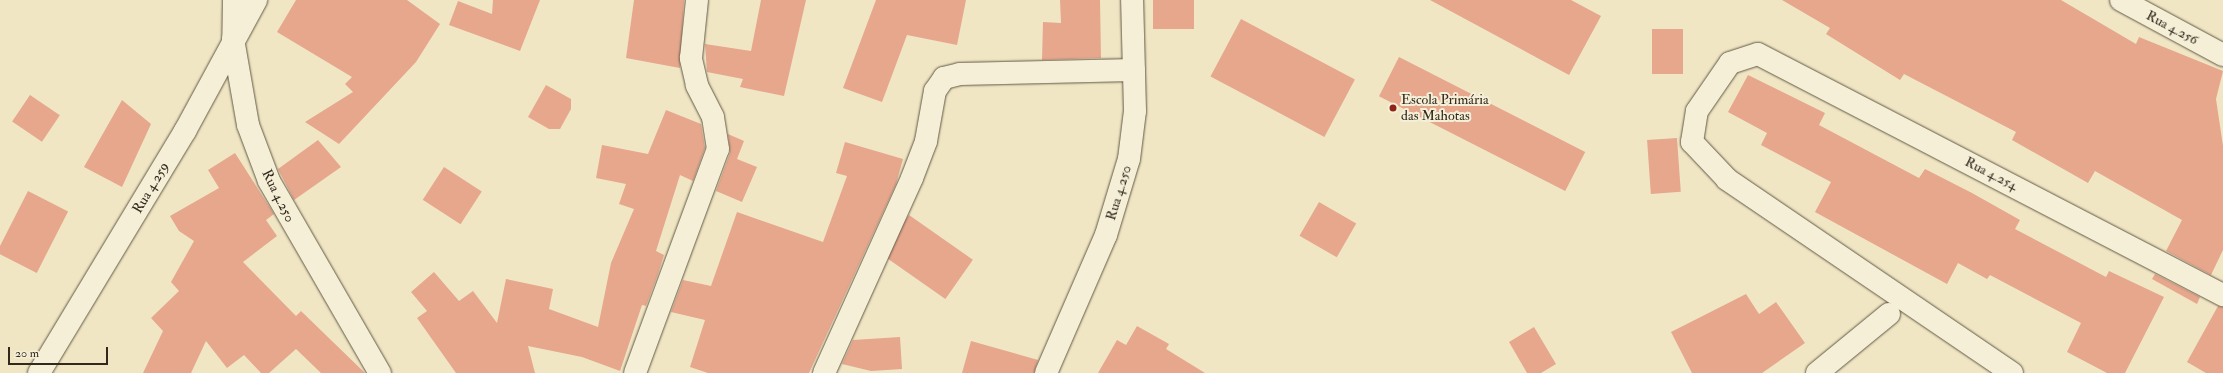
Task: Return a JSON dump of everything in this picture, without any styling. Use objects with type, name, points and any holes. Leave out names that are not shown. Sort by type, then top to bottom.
[{"type":"street","name":"Rua 4.250","points":[[234,0],[233,39],[248,125],[269,181],[380,373]]},
{"type":"street","name":"Rua 4.259","points":[[40,373],[185,131],[233,39],[256,0]]},
{"type":"street","points":[[635,373],[718,149],[713,117],[697,85],[691,58],[697,0]]},
{"type":"street","name":"Rua 4.250","points":[[1046,373],[1106,235],[1129,160],[1135,111],[1132,0]]},
{"type":"street","name":"Rua 4.256","points":[[2121,0],[2223,55]]},
{"type":"street","name":"Rua 4.254","points":[[2012,373],[1727,179],[1692,142],[1697,111],[1730,63],[1758,54],[2223,295]]},
{"type":"street","points":[[824,373],[912,178],[926,141],[935,91],[944,78],[960,74],[1134,70]]},
{"type":"street","points":[[1818,373],[1888,314]]},
{"type":"building","points":[[296,0],[407,0],[440,24],[416,62],[339,144],[305,122],[353,92],[345,84],[352,77],[277,32]]},
{"type":"building","points":[[493,0],[540,0],[520,51],[449,25],[458,1],[492,14]]},
{"type":"building","points":[[634,0],[684,0],[680,68],[626,58]]},
{"type":"building","points":[[761,0],[806,0],[784,96],[740,87],[743,79],[707,72],[705,44],[751,51]]},
{"type":"building","points":[[876,0],[966,0],[957,45],[907,35],[882,102],[843,88]]},
{"type":"building","points":[[1060,0],[1100,0],[1101,58],[1042,60],[1043,22],[1061,23]]},
{"type":"building","points":[[1153,0],[1194,0],[1194,29],[1153,29]]},
{"type":"building","points":[[1430,0],[1571,0],[1601,16],[1569,75]]},
{"type":"building","points":[[1782,0],[2061,0],[2136,44],[2139,37],[2223,71],[2216,99],[2223,146],[2223,250],[2211,275],[2166,251],[2182,220],[2095,171],[2088,183],[2012,140],[2016,132],[1904,74],[1900,80],[1826,34],[1830,28]]},
{"type":"building","points":[[1241,19],[1355,80],[1324,137],[1210,76]]},
{"type":"building","points":[[1652,29],[1683,29],[1683,74],[1652,74]]},
{"type":"building","points":[[1399,57],[1585,152],[1565,191],[1379,96]]},
{"type":"building","points":[[1748,75],[1825,113],[1819,125],[1919,178],[1925,169],[1972,193],[2020,220],[2015,229],[2106,277],[2109,271],[2164,297],[2125,373],[2107,373],[2067,352],[2081,323],[1990,275],[1987,279],[1958,263],[1947,284],[1815,212],[1831,182],[1761,145],[1767,133],[1728,112]]},
{"type":"building","points":[[546,85],[571,99],[571,109],[560,129],[549,129],[528,117]]},
{"type":"building","points":[[30,95],[60,115],[42,142],[12,122]]},
{"type":"building","points":[[122,100],[151,124],[122,187],[84,167]]},
{"type":"building","points":[[666,110],[701,124],[705,148],[693,181],[680,175],[656,251],[664,255],[646,306],[642,305],[620,371],[582,357],[528,346],[535,373],[456,373],[417,318],[427,311],[411,292],[434,272],[459,301],[473,291],[497,323],[506,279],[553,289],[549,309],[598,327],[611,263],[634,209],[619,204],[626,184],[596,178],[602,145],[648,154]]},
{"type":"building","points":[[728,134],[744,141],[737,159],[757,167],[742,202],[716,191],[730,153]]},
{"type":"building","points":[[1677,138],[1681,192],[1651,194],[1647,140]]},
{"type":"building","points":[[318,140],[341,167],[294,200],[278,169]]},
{"type":"building","points":[[845,142],[903,159],[896,184],[809,373],[708,373],[690,367],[705,320],[671,312],[683,280],[711,286],[737,212],[823,242],[847,176],[836,173]]},
{"type":"building","points":[[235,153],[274,214],[266,220],[277,236],[243,262],[296,316],[301,311],[365,373],[321,373],[296,349],[269,373],[261,373],[244,355],[227,368],[206,341],[191,373],[143,373],[163,331],[151,318],[179,291],[171,282],[194,241],[179,231],[170,216],[219,188],[208,170]]},
{"type":"building","points":[[444,167],[482,192],[460,224],[423,200]]},
{"type":"building","points":[[28,191],[68,211],[37,273],[0,254],[0,246]]},
{"type":"building","points":[[1319,202],[1356,224],[1337,257],[1300,236]]},
{"type":"building","points":[[909,215],[973,260],[945,299],[881,254]]},
{"type":"building","points":[[2155,274],[2200,297],[2197,304],[2152,279]]},
{"type":"building","points":[[1746,294],[1759,314],[1776,302],[1805,343],[1762,373],[1692,373],[1671,332]]},
{"type":"building","points":[[2218,306],[2223,307],[2223,373],[2206,373],[2187,362]]},
{"type":"building","points":[[1137,326],[1169,344],[1166,349],[1205,373],[1098,373],[1117,340],[1126,345]]},
{"type":"building","points":[[1534,327],[1556,364],[1541,373],[1527,373],[1509,342]]},
{"type":"building","points":[[900,337],[902,369],[871,371],[842,364],[853,340]]},
{"type":"building","points":[[971,341],[1038,360],[1034,373],[962,373]]},
{"type":"place","name":"Escola Primária das Mahotas","points":[[1393,108]]}]
